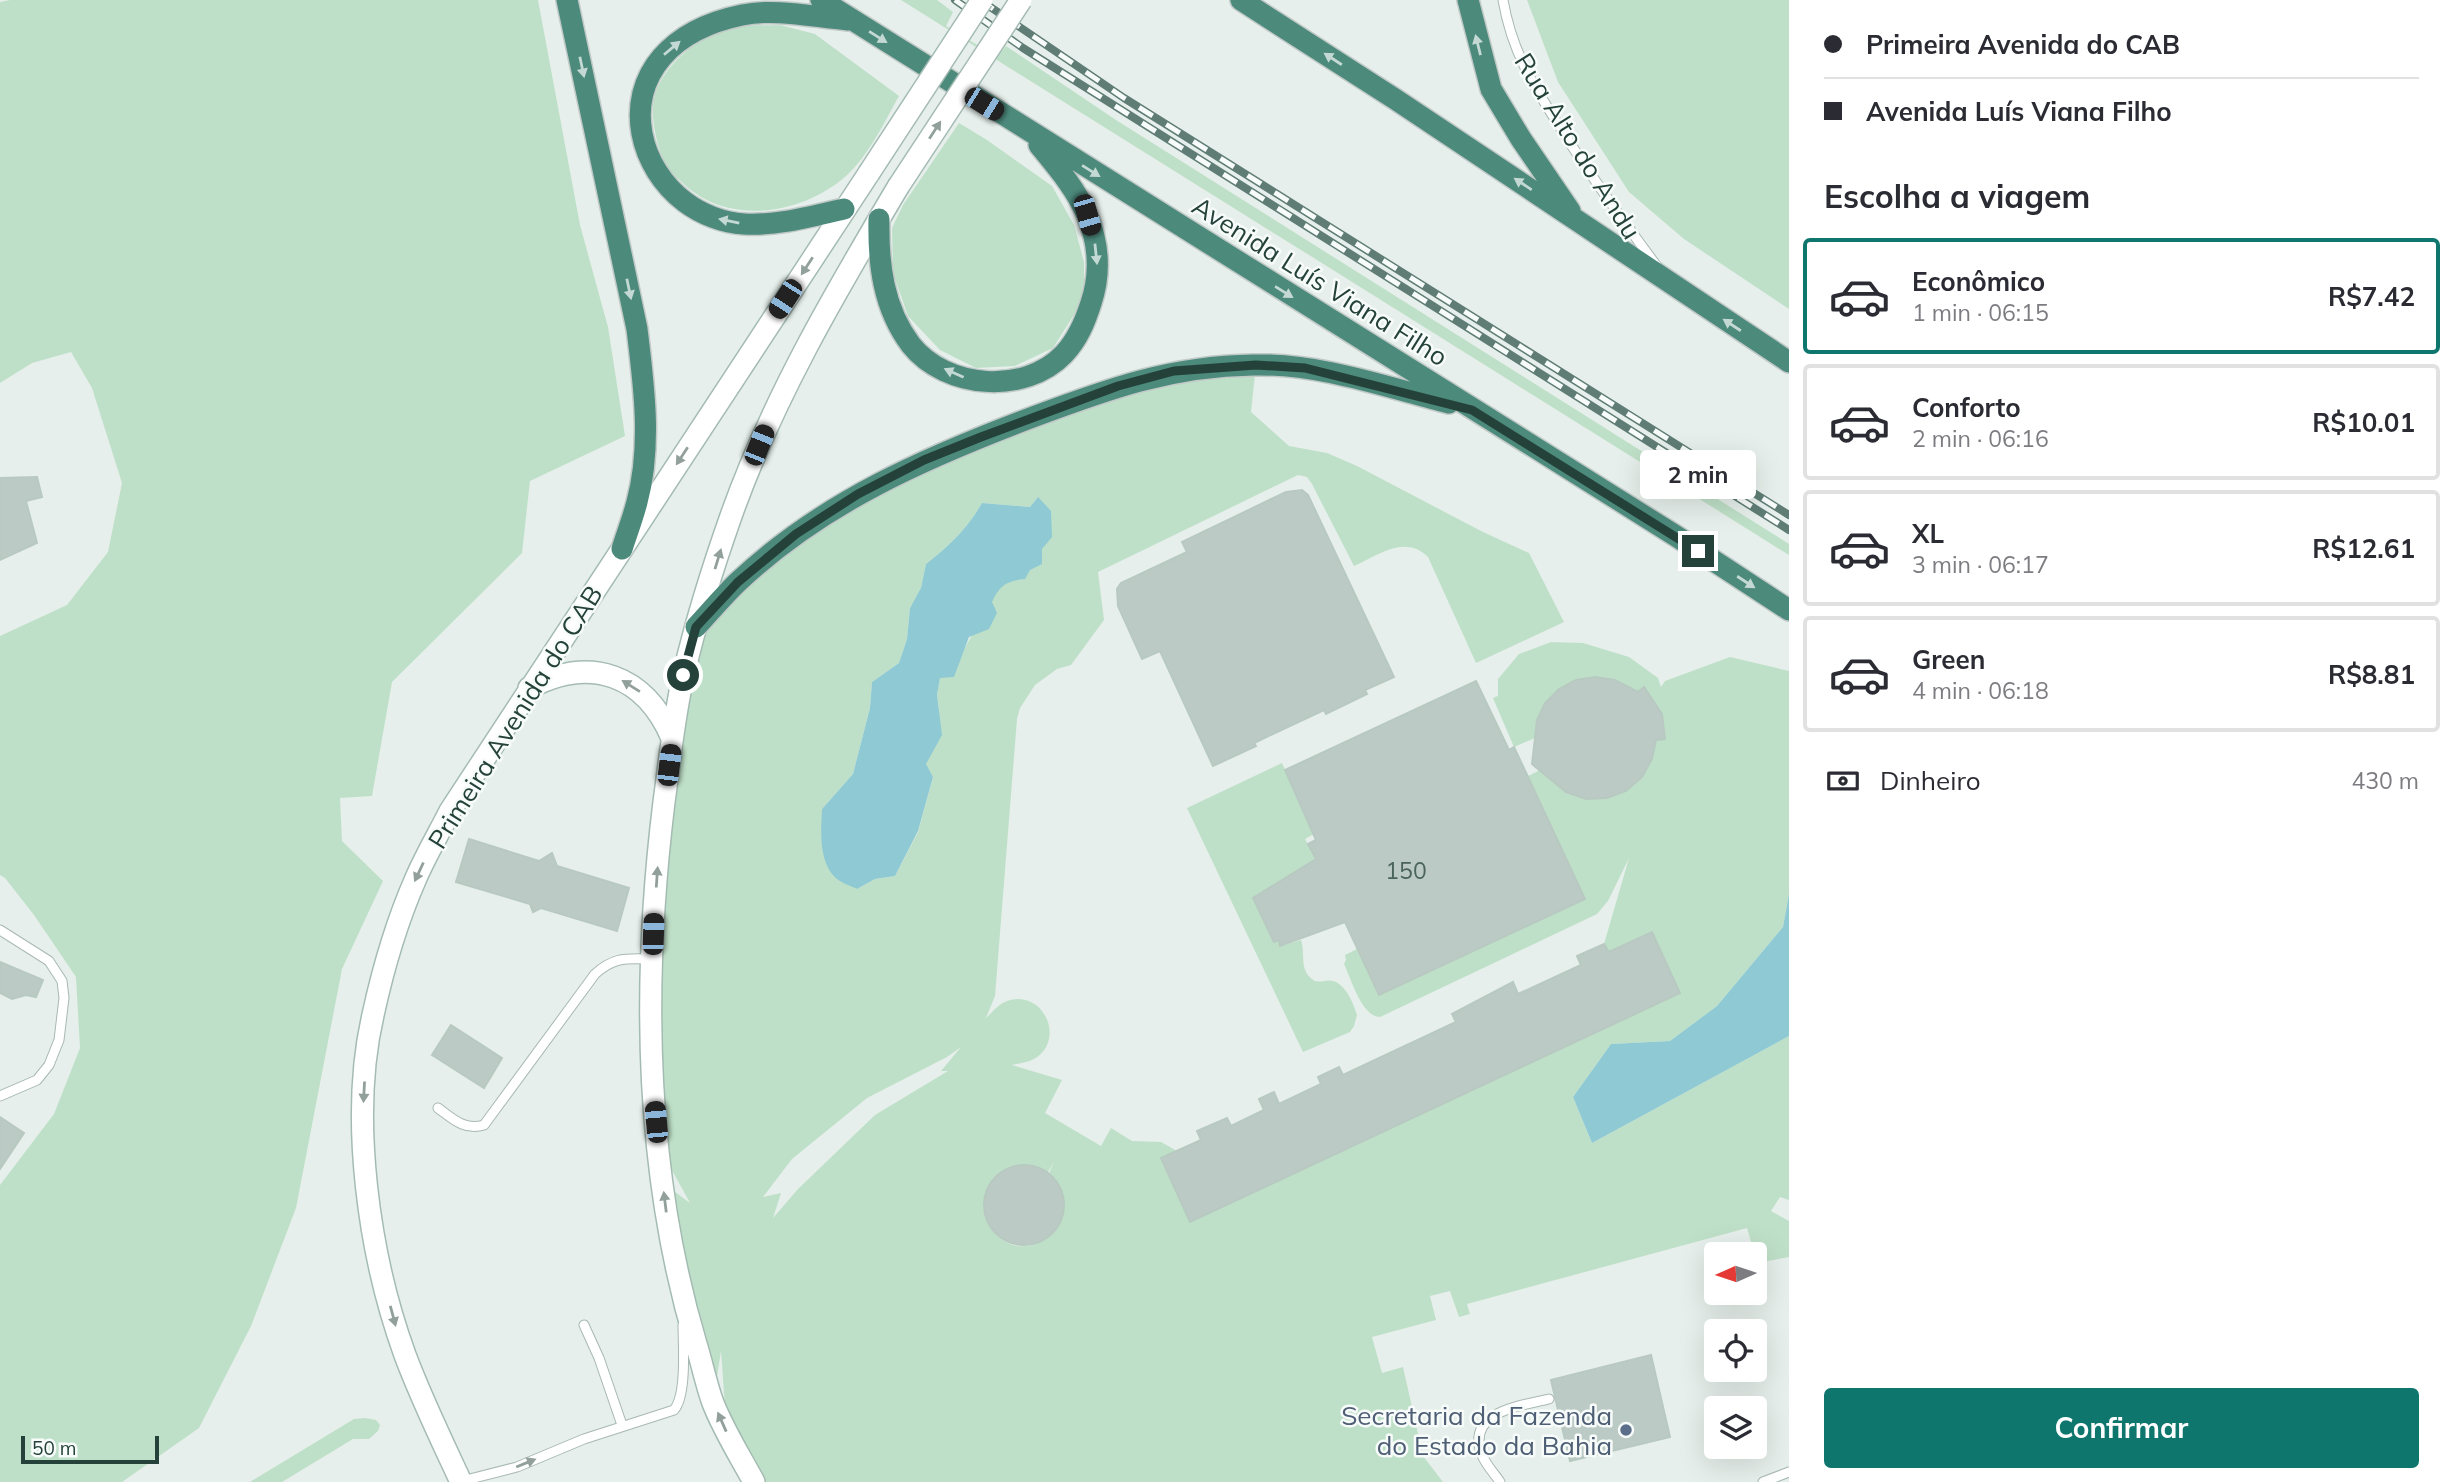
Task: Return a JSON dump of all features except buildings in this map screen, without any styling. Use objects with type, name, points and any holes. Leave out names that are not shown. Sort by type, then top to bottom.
[{"type":"highway","points":[[567,0],[637,329],[643,374],[644,466],[637,502],[622,549]]},
{"type":"highway","name":"Avenida Luís Viana Filho","points":[[821,0],[1789,610]]},
{"type":"highway","points":[[1241,0],[1789,362]]},
{"type":"highway","points":[[1468,0],[1491,89],[1575,219]]},
{"type":"highway","points":[[844,209],[781,222],[744,224],[720,220],[694,208],[670,190],[655,171],[644,150],[639,125],[649,76],[662,57],[677,43],[697,31],[715,23],[759,12],[850,20]]},
{"type":"highway","points":[[879,219],[880,264],[887,296],[898,323],[913,347],[933,363],[958,377],[982,382],[1009,381],[1038,372],[1062,356],[1078,336],[1098,282],[1097,249],[1087,215],[1068,181],[1029,132]]},
{"type":"highway","points":[[696,627],[738,582],[768,556],[796,534],[858,494],[935,456],[1118,386],[1174,371],[1256,365],[1305,368],[1472,410]]},
{"type":"main road","name":"Primeira Avenida do CAB","points":[[461,1482],[406,1357],[386,1292],[372,1224],[364,1158],[363,1091],[372,1017],[389,953],[416,878],[450,811],[982,0]]},
{"type":"main road","points":[[754,1482],[713,1402],[684,1304],[667,1219],[658,1145],[652,1074],[652,959],[659,844],[683,675],[731,516],[769,421],[808,343],[898,187],[1021,0]]},
{"type":"main road","points":[[529,688],[570,672],[592,672],[613,677],[633,686],[650,701],[663,718],[672,738]]},
{"type":"lane","name":"Rua Alto do Andu","points":[[1503,0],[1509,31],[1530,76],[1599,189],[1670,284]]},
{"type":"lane","points":[[0,930],[49,961],[62,981],[64,998],[58,1040],[49,1065],[37,1080],[0,1096]]},
{"type":"lane","points":[[438,1108],[462,1126],[474,1128],[484,1125],[595,974],[617,959],[652,959]]},
{"type":"lane","points":[[461,1482],[517,1467],[622,1425],[674,1410],[680,1403],[684,1304]]},
{"type":"lane","points":[[584,1325],[622,1425]]},
{"type":"lane","points":[[1500,1482],[1480,1452],[1479,1438],[1483,1423],[1506,1410],[1549,1399]]},
{"type":"lane","points":[[1763,1482],[1789,1472]]},
{"type":"green space","points":[[538,0],[580,225],[608,327],[625,436],[530,481],[522,553],[392,682],[372,796],[340,798],[342,841],[383,881],[342,969],[296,1208],[251,1326],[199,1428],[122,1482],[0,1482],[0,1185],[54,1114],[80,1048],[76,977],[34,915],[0,875],[0,636],[67,605],[108,552],[122,483],[92,388],[71,352],[32,363],[0,383],[0,2]]},
{"type":"green space","points":[[901,0],[937,0],[953,12],[946,26],[997,57],[1006,46],[1116,120],[1789,544],[1789,555]]},
{"type":"green space","points":[[1527,0],[1789,0],[1789,309],[1684,239],[1629,192],[1558,82]]},
{"type":"green space","points":[[780,25],[815,34],[899,96],[862,158],[846,176],[829,189],[809,199],[767,210],[724,207],[704,199],[673,175],[667,167],[654,125],[653,108],[657,89],[670,67],[679,58],[711,35],[735,26]]},
{"type":"green space","points":[[959,123],[1052,186],[1074,225],[1084,262],[1084,286],[1077,310],[1053,348],[1015,366],[976,368],[940,350],[908,316],[893,273],[892,228],[903,205]]},
{"type":"green space","points":[[1256,365],[1251,412],[1289,446],[1327,453],[1357,466],[1529,553],[1564,622],[1476,663],[1428,557],[1419,550],[1401,547],[1382,552],[1354,566],[1312,484],[1307,477],[1298,475],[1098,572],[1104,620],[1071,665],[1057,669],[1035,685],[1020,708],[995,996],[986,1018],[1007,1001],[1020,999],[1031,1002],[1040,1009],[1049,1029],[1049,1040],[1044,1051],[1034,1059],[1012,1065],[1062,1080],[1045,1113],[1101,1146],[1111,1128],[1132,1141],[1161,1142],[1177,1151],[1190,1221],[1680,993],[1652,932],[1609,952],[1604,944],[1629,858],[1608,901],[1597,914],[1380,1017],[1368,1011],[1358,996],[1344,964],[1345,955],[1357,949],[1379,995],[1584,899],[1528,776],[1542,769],[1566,792],[1586,798],[1608,797],[1636,784],[1648,768],[1656,740],[1665,739],[1662,714],[1644,687],[1637,694],[1615,681],[1590,678],[1578,680],[1555,692],[1541,710],[1535,738],[1514,747],[1493,698],[1498,696],[1498,679],[1519,654],[1551,642],[1583,643],[1629,657],[1658,678],[1661,687],[1665,681],[1730,657],[1789,671],[1789,894],[1783,927],[1717,1006],[1670,1041],[1611,1044],[1573,1097],[1592,1143],[1789,1036],[1789,1200],[1780,1197],[1771,1211],[1789,1221],[1789,1257],[1768,1261],[1768,1242],[1751,1242],[1747,1228],[1467,1304],[1470,1314],[1459,1317],[1450,1291],[1430,1296],[1436,1320],[1372,1337],[1382,1373],[1403,1367],[1423,1456],[1443,1482],[754,1482],[725,1406],[721,1351],[713,1402],[663,1183],[690,1203],[658,1145],[652,959],[696,627],[796,534],[1039,415]],"holes":[[[1038,497],[1025,579],[1008,580],[999,587],[963,651],[940,677],[937,695],[939,711],[926,765],[933,777],[918,832],[895,876],[875,879],[857,889],[822,809],[853,774],[870,708],[872,682],[899,663],[907,639],[910,608],[921,589],[926,564],[957,536],[982,503],[1030,507]],[[961,1047],[941,1071],[948,1071],[875,1115],[798,1189],[773,1218],[781,1193],[763,1197],[792,1159],[867,1098],[947,1057]],[[1054,1162],[1049,1173],[1061,1191],[1063,1209],[1059,1224],[1049,1236],[1035,1244],[1019,1246],[1004,1241],[991,1228],[984,1213],[984,1203],[992,1181],[998,1174],[1016,1166],[1048,1172]]]},
{"type":"green space","points":[[1282,763],[1314,834],[1305,839],[1316,859],[1253,898],[1274,942],[1279,940],[1281,946],[1301,940],[1306,972],[1315,981],[1331,981],[1342,986],[1357,1015],[1350,1032],[1303,1052],[1187,808]]},
{"type":"green space","points":[[354,1419],[376,1420],[380,1425],[378,1431],[369,1439],[353,1439],[282,1482],[250,1482]]},
{"type":"water","points":[[1038,497],[1051,511],[1052,537],[1042,549],[1042,564],[1030,570],[1025,579],[1013,581],[1001,588],[992,602],[997,613],[989,629],[969,637],[954,677],[940,678],[937,695],[942,735],[926,764],[933,777],[918,831],[895,876],[875,879],[857,889],[844,883],[831,872],[824,856],[821,837],[822,809],[853,774],[870,708],[872,682],[899,663],[907,639],[910,608],[921,588],[926,564],[957,536],[982,503],[1030,507]]},
{"type":"water","points":[[1789,894],[1789,1036],[1592,1143],[1573,1097],[1611,1044],[1670,1041],[1717,1006],[1783,927]]},
{"type":"railway","points":[[955,0],[1023,48],[1789,530]]},
{"type":"railway","points":[[980,0],[1124,98],[1789,515]]},
{"type":"place","name":"Secretaria da Fazenda do Estado da Bahia","points":[[1626,1430]]},
{"type":"route","points":[[683,675],[696,627],[738,582],[796,534],[858,494],[924,460],[1118,386],[1174,371],[1214,366],[1305,368],[1374,383],[1472,410],[1698,551]]}]
